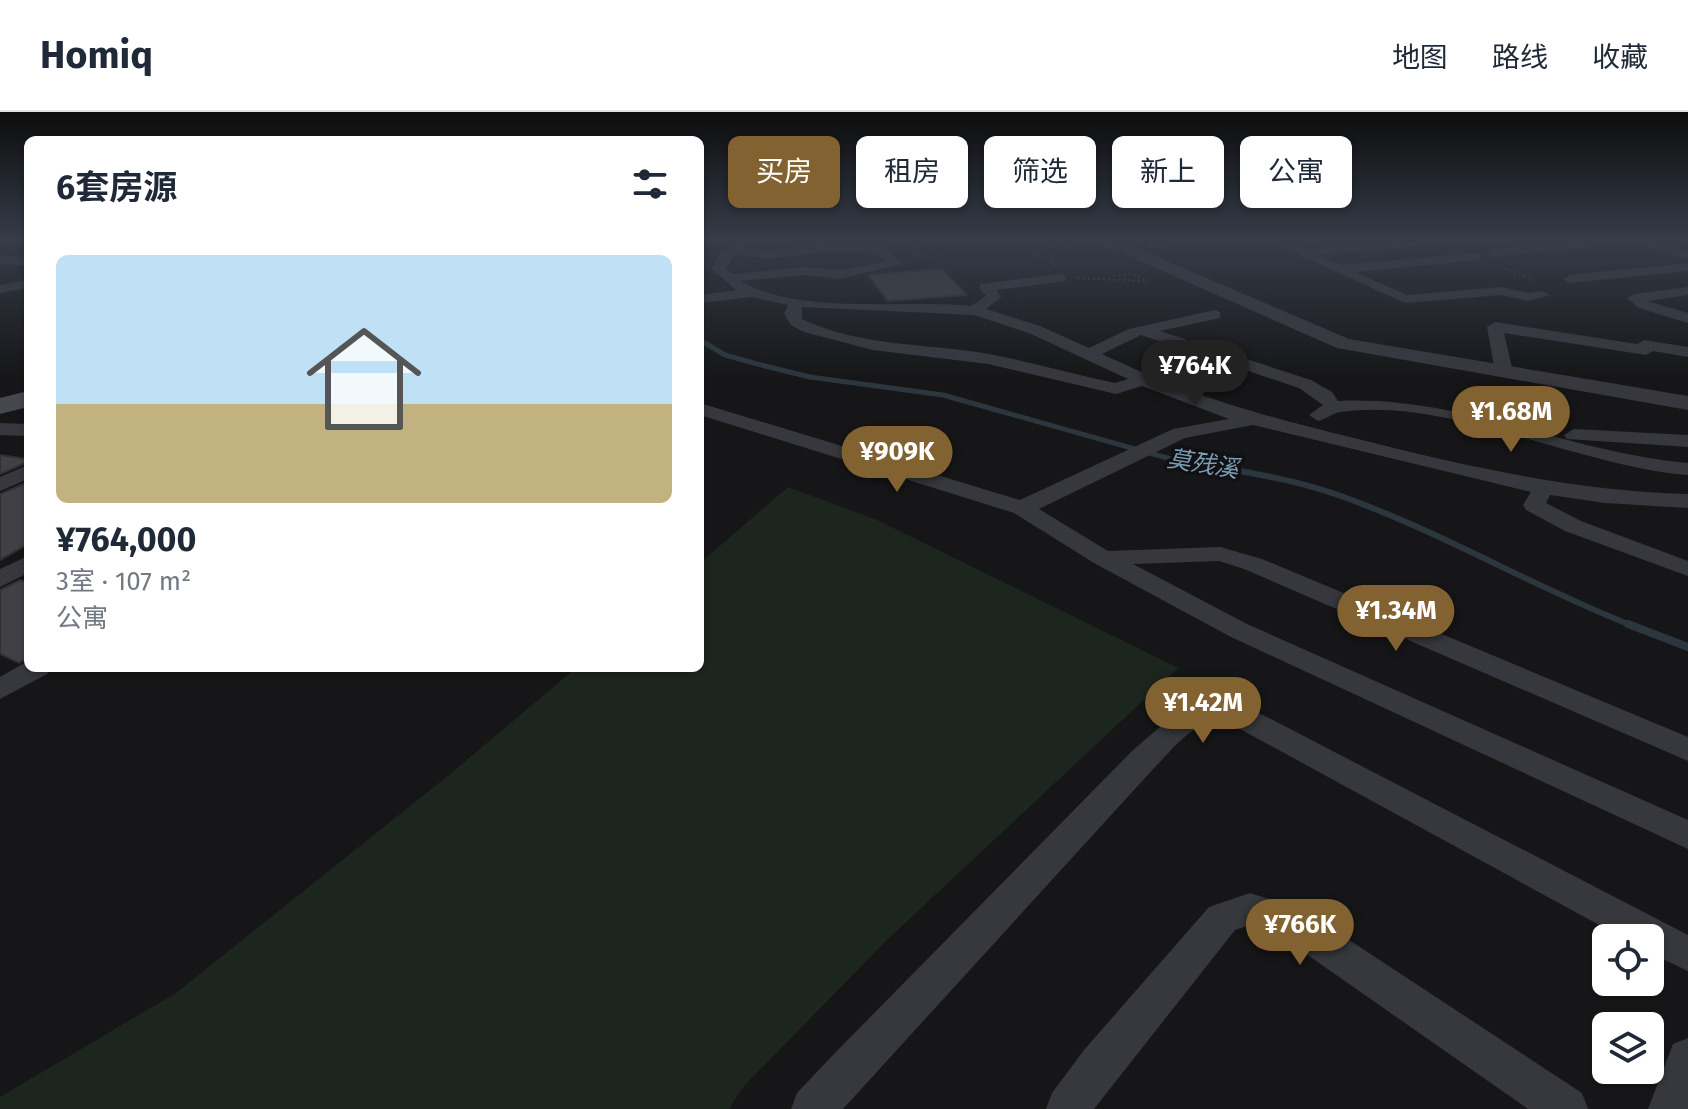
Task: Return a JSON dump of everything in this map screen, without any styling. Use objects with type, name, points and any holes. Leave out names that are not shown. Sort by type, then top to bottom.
[{"type":"main road","points":[[0,398],[24,392]]},
{"type":"main road","points":[[0,406],[24,400]]},
{"type":"street","points":[[742,286],[754,292],[797,302],[974,311],[1020,324],[1091,353],[1143,380],[1203,405],[1291,429],[1543,489],[1688,501]]},
{"type":"street","points":[[974,311],[994,297],[986,287],[992,286]]},
{"type":"street","points":[[1210,286],[1331,340],[1379,351],[1688,403]]},
{"type":"street","points":[[1373,286],[1405,299],[1501,291],[1528,297],[1543,295]]},
{"type":"street","points":[[1688,291],[1634,298],[1688,318]]},
{"type":"street","points":[[704,298],[754,292]]},
{"type":"street","points":[[797,302],[792,314],[796,322],[810,329],[885,347],[988,359],[1116,389],[1143,380]]},
{"type":"street","points":[[1091,353],[1143,331],[1215,315]]},
{"type":"street","points":[[1504,372],[1495,327],[1646,350],[1644,345],[1688,352]]},
{"type":"street","points":[[1143,331],[1305,384],[1326,396],[1333,407]]},
{"type":"street","points":[[1291,429],[1333,407],[1373,404],[1460,416],[1531,437],[1640,462],[1688,469]]},
{"type":"street","points":[[704,410],[1022,508],[1103,558],[1238,630],[1688,835]]},
{"type":"street","points":[[1022,508],[1180,433],[1257,419]]},
{"type":"street","points":[[0,429],[24,430]]},
{"type":"street","points":[[1531,437],[1562,434],[1688,441]]},
{"type":"street","points":[[0,473],[24,461]]},
{"type":"street","points":[[0,485],[24,473]]},
{"type":"street","points":[[1543,489],[1534,505],[1573,526],[1688,569]]},
{"type":"street","points":[[1103,558],[1220,554],[1253,564],[1688,750]]},
{"type":"street","points":[[1657,557],[1688,561]]},
{"type":"street","points":[[0,580],[24,565]]},
{"type":"street","points":[[0,689],[30,672]]},
{"type":"street","points":[[813,1109],[943,965],[1103,801],[1185,722],[1212,710],[1232,713],[1270,732],[1688,954]]},
{"type":"street","points":[[1068,1109],[1099,1065],[1222,918],[1250,909],[1292,923],[1566,1109]]},
{"type":"street","points":[[1670,1109],[1688,1059]]},
{"type":"shaded area","points":[[788,487],[877,520],[1178,668],[888,939],[744,1086],[729,1109],[0,1109],[0,1097],[176,993],[449,775],[571,672],[704,672],[704,560]]},
{"type":"building","points":[[876,286],[958,286],[967,295],[888,301]]},
{"type":"building","points":[[0,455],[24,458],[24,464],[0,474]]},
{"type":"building","points":[[24,484],[24,546],[0,560],[0,494]]},
{"type":"building","points":[[24,581],[24,660],[19,663],[0,654],[0,590]]},
{"type":"waterway","name":"莫残溪","points":[[704,342],[725,355],[765,366],[810,377],[943,395],[1185,463]]},
{"type":"waterway","name":"莫残溪","points":[[1171,461],[1185,463]]},
{"type":"waterway","name":"莫残溪","points":[[1185,463],[1276,478],[1338,495],[1413,525],[1629,624]]},
{"type":"waterway","name":"莫残溪","points":[[1629,624],[1688,647]]},
{"type":"waterway","name":"莫残溪","points":[[1629,624],[1633,626]]}]
